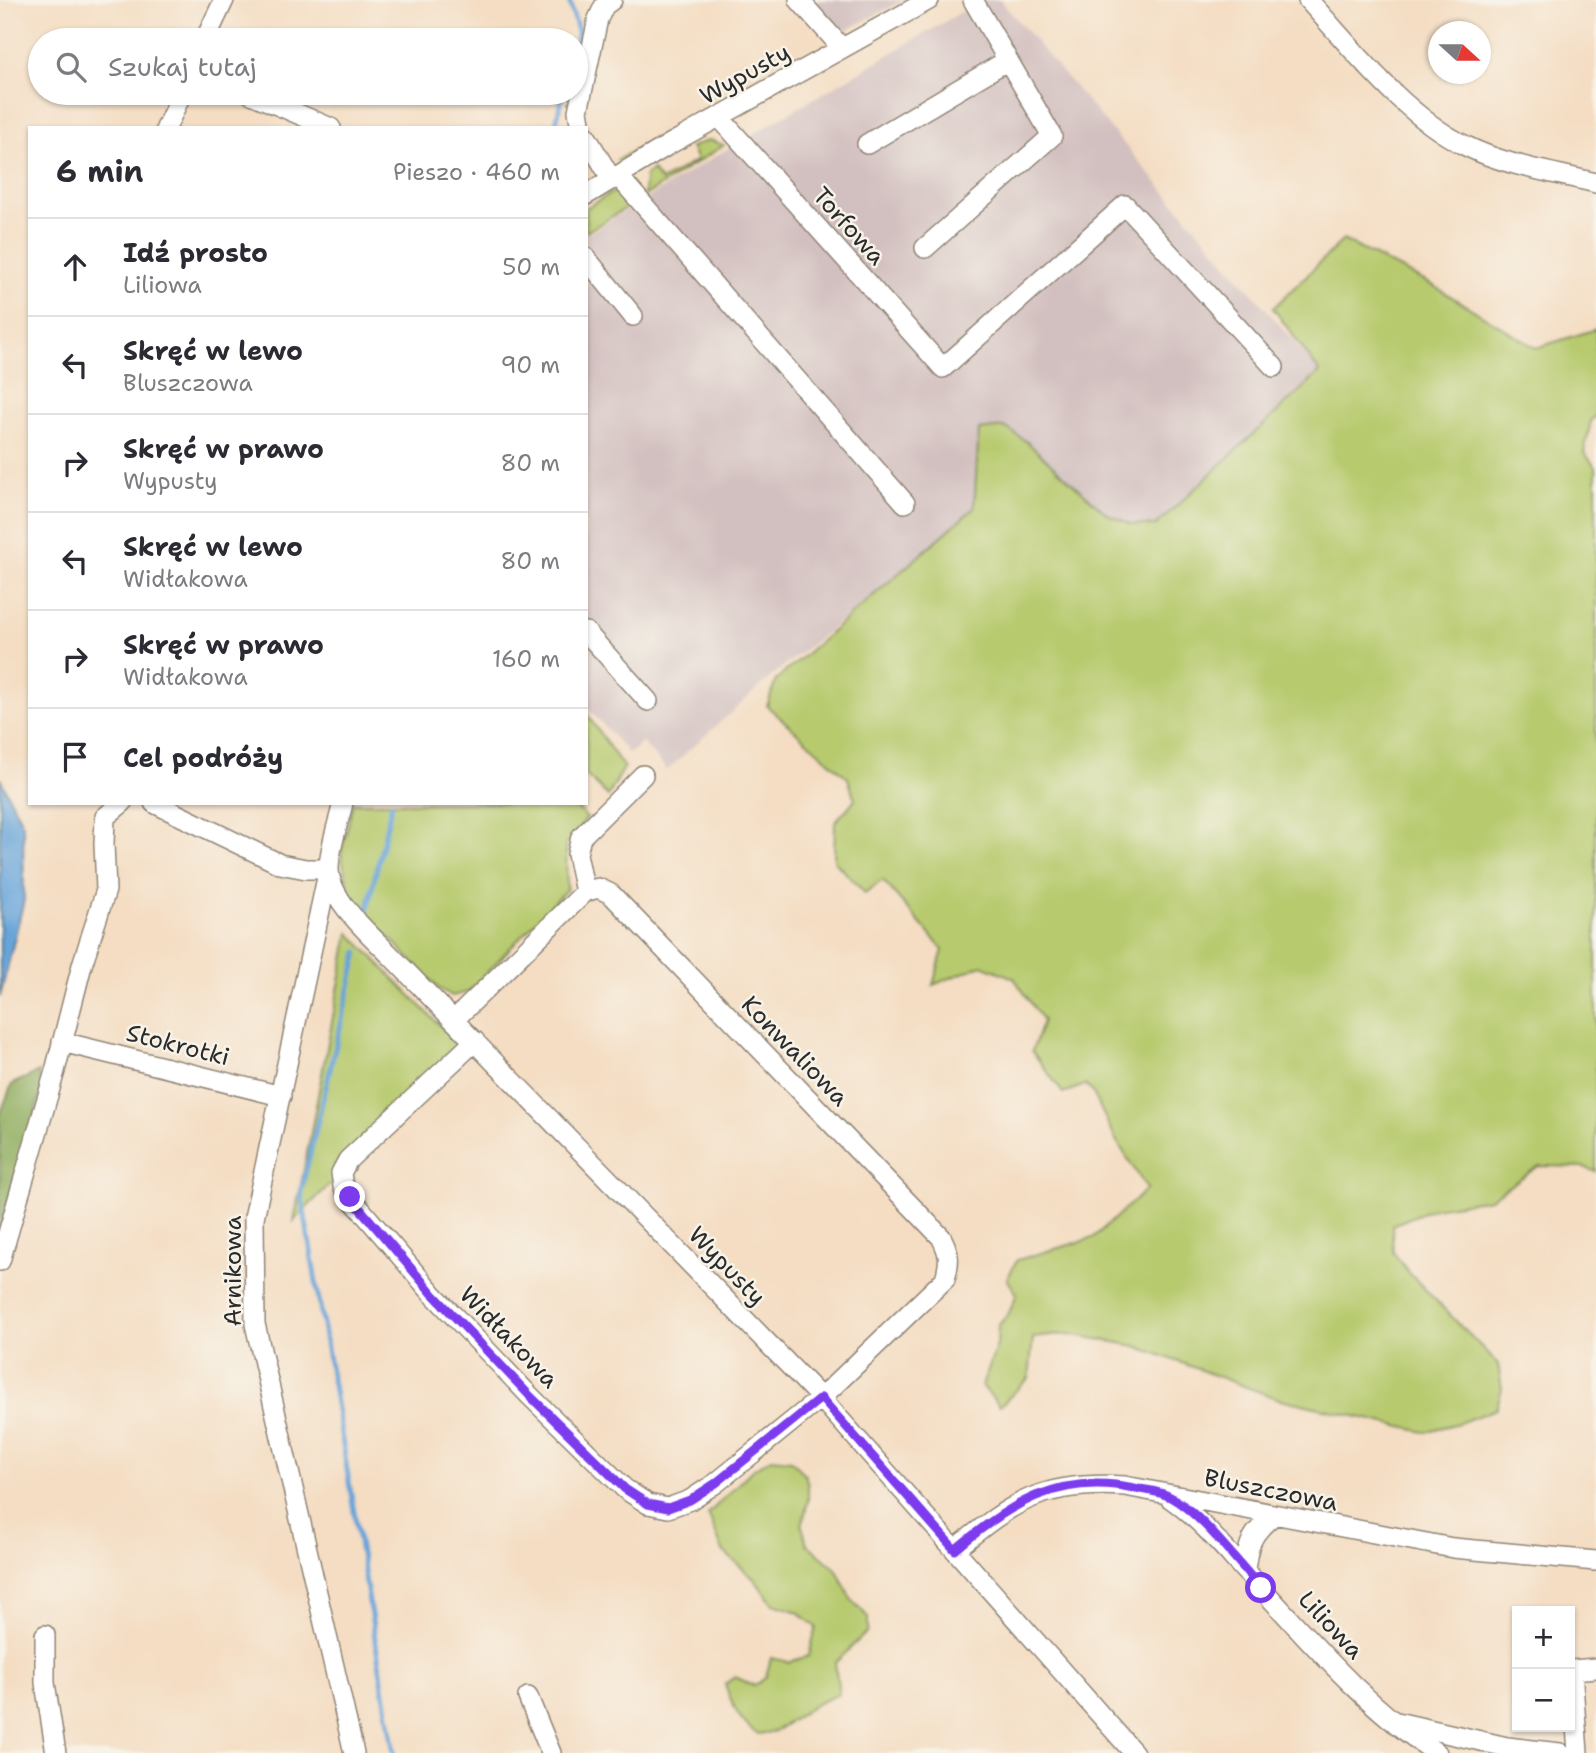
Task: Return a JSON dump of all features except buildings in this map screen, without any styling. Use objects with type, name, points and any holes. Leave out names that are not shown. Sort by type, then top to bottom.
[{"type":"street","points":[[211,28],[224,0]]},
{"type":"street","points":[[588,65],[598,19],[604,6],[612,0]]},
{"type":"street","points":[[799,0],[842,48]]},
{"type":"street","name":"Wypusty","points":[[588,194],[670,144],[929,0]]},
{"type":"street","points":[[925,248],[1052,136],[973,0]]},
{"type":"street","points":[[1308,0],[1367,65],[1441,132],[1497,159],[1596,183]]},
{"type":"street","points":[[867,144],[1008,60]]},
{"type":"street","points":[[167,126],[177,105]]},
{"type":"street","points":[[277,105],[326,126]]},
{"type":"street","points":[[579,105],[581,126]]},
{"type":"street","name":"Torfowa","points":[[719,117],[943,368],[1125,205],[1274,367]]},
{"type":"street","points":[[588,139],[615,179],[905,503]]},
{"type":"street","points":[[588,260],[633,316]]},
{"type":"street","points":[[588,634],[649,701]]},
{"type":"street","points":[[454,1020],[584,892],[577,854],[581,837],[643,775]]},
{"type":"street","points":[[0,1261],[82,965],[106,890],[105,817],[120,805]]},
{"type":"street","points":[[158,805],[280,864],[306,869],[329,869],[343,805]]},
{"type":"street","name":"Wypusty","points":[[329,869],[331,882],[340,901],[821,1398],[1134,1753]]},
{"type":"street","name":"Arnikowa","points":[[329,869],[254,1218],[255,1324],[354,1753]]},
{"type":"street","name":"Konwaliowa","points":[[584,892],[598,888],[611,894],[941,1237],[949,1252],[945,1279],[821,1398]]},
{"type":"street","name":"Widłakowa","points":[[475,1041],[348,1160],[341,1173],[343,1186],[433,1294],[530,1396],[625,1489],[648,1504],[668,1508],[690,1500],[716,1483],[821,1398]]},
{"type":"street","name":"Stokrotki","points":[[62,1042],[281,1096]]},
{"type":"street","name":"Bluszczowa","points":[[955,1550],[991,1520],[1031,1496],[1089,1484],[1125,1486],[1453,1548],[1596,1561]]},
{"type":"street","name":"Liliowa","points":[[1166,1495],[1207,1528],[1350,1682],[1415,1739],[1437,1753]]},
{"type":"street","points":[[1245,1570],[1247,1548],[1252,1538],[1258,1528],[1274,1515]]},
{"type":"street","points":[[45,1635],[45,1683],[56,1753]]},
{"type":"street","points":[[1578,1753],[1572,1670],[1596,1668]]},
{"type":"street","points":[[528,1697],[551,1753]]},
{"type":"street","points":[[1396,1722],[1497,1749],[1560,1753]]},
{"type":"shaded area","points":[[796,0],[904,0],[830,39]]},
{"type":"shaded area","points":[[982,0],[1000,0],[1320,372],[1107,570],[974,508],[867,600],[774,674],[667,770],[642,742],[629,754],[588,708],[588,234]]},
{"type":"green space","points":[[748,87],[756,89],[623,164],[617,160]]},
{"type":"green space","points":[[709,140],[724,145],[644,196],[645,176],[652,170],[661,181],[697,160],[691,147]]},
{"type":"green space","points":[[613,192],[622,194],[631,205],[588,231],[588,207]]},
{"type":"green space","points":[[1343,240],[1432,285],[1536,348],[1596,329],[1596,416],[1591,421],[1584,452],[1596,468],[1596,1172],[1584,1167],[1539,1166],[1490,1199],[1434,1208],[1392,1225],[1393,1252],[1410,1274],[1498,1364],[1502,1389],[1496,1409],[1424,1432],[1276,1398],[1136,1346],[1069,1334],[1033,1338],[1029,1378],[1000,1406],[982,1386],[997,1345],[998,1326],[1009,1313],[1017,1294],[1007,1279],[1017,1260],[1093,1238],[1147,1189],[1116,1140],[1092,1091],[1085,1085],[1063,1093],[1032,1051],[1043,1021],[1014,978],[982,965],[933,985],[943,950],[883,880],[865,893],[834,861],[835,822],[855,800],[848,778],[767,706],[776,680],[974,508],[979,430],[1005,427],[1027,442],[1107,514],[1131,524],[1155,526],[1320,372],[1273,308]]},
{"type":"green space","points":[[588,716],[624,768],[608,796],[588,777]]},
{"type":"green space","points":[[353,805],[575,805],[587,818],[566,844],[567,889],[468,992],[452,996],[438,988],[351,898],[341,854]]},
{"type":"green space","points":[[349,933],[462,1048],[294,1221]]},
{"type":"green space","points":[[39,1072],[41,1093],[0,1229],[0,1115],[12,1084]]},
{"type":"green space","points":[[771,1458],[791,1460],[805,1474],[808,1500],[802,1526],[807,1544],[837,1570],[851,1599],[868,1617],[868,1631],[835,1663],[839,1694],[818,1703],[774,1732],[757,1734],[745,1724],[737,1712],[725,1684],[735,1677],[755,1686],[766,1677],[771,1658],[789,1662],[809,1656],[816,1627],[798,1612],[773,1604],[754,1579],[723,1551],[708,1514],[751,1471]]},
{"type":"water","points":[[0,778],[23,825],[24,900],[0,997]]},
{"type":"waterway","points":[[569,0],[577,28]]},
{"type":"waterway","points":[[555,126],[560,105]]},
{"type":"waterway","points":[[366,915],[392,805]]},
{"type":"waterway","points":[[358,952],[301,1192],[394,1753]]},
{"type":"route","points":[[350,1197],[433,1294],[530,1396],[625,1489],[648,1504],[668,1508],[690,1500],[716,1483],[821,1398],[955,1550],[991,1520],[1031,1496],[1089,1484],[1125,1486],[1166,1495],[1187,1510],[1207,1528],[1261,1588]]}]
